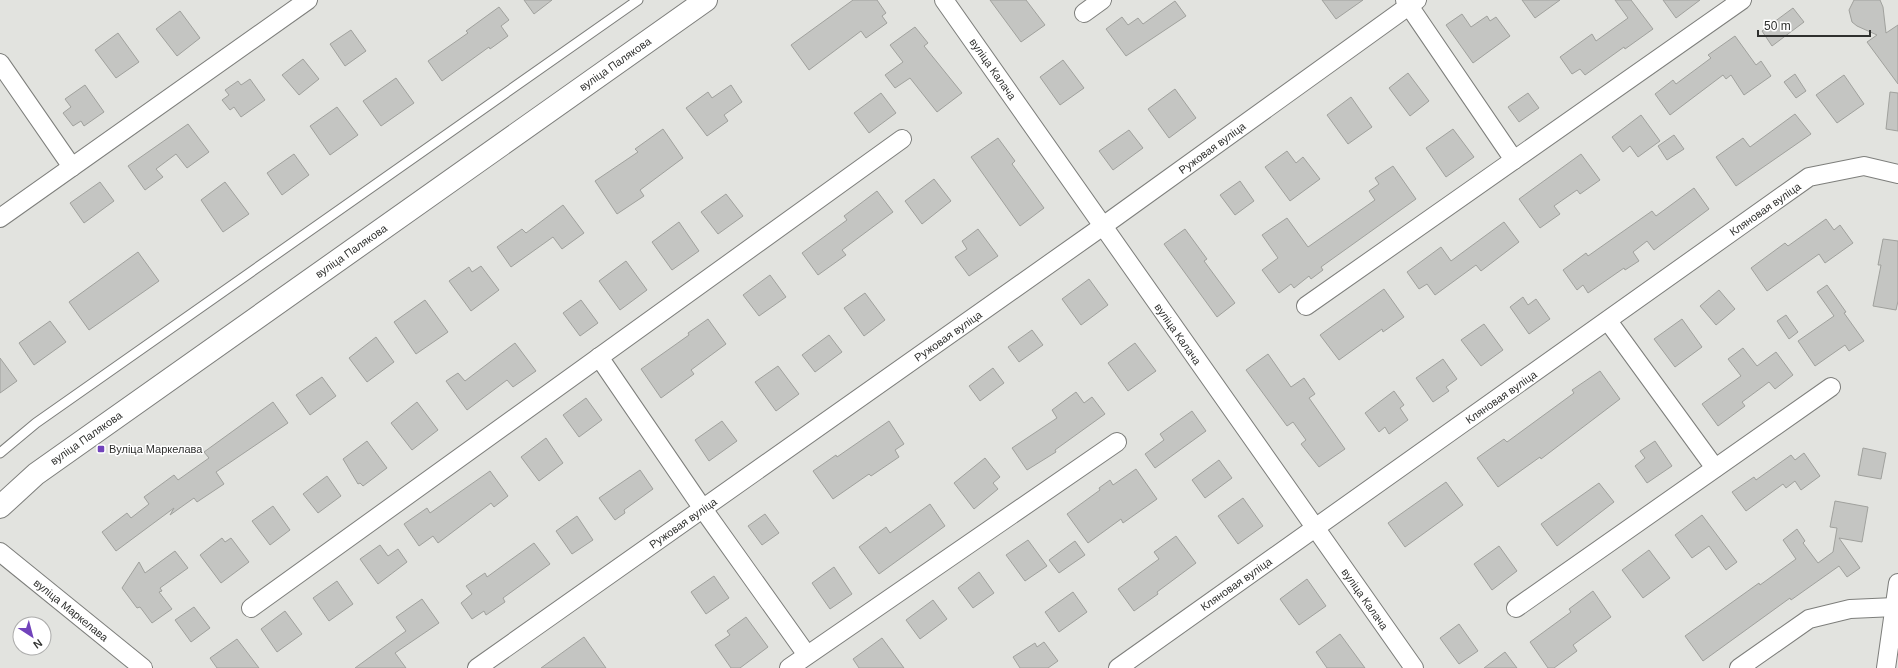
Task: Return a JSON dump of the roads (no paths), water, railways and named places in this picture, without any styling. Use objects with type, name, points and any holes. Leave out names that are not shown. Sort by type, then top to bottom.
[{"type":"street","points":[[0,218],[308,0]]},
{"type":"street","name":"вуліца Палякова","points":[[0,508],[36,474],[706,0]]},
{"type":"street","name":"вуліца Калача","points":[[944,0],[1314,529],[1414,668]]},
{"type":"street","points":[[1084,13],[1102,0]]},
{"type":"street","points":[[1306,306],[1742,0]]},
{"type":"street","points":[[1410,2],[1514,160]]},
{"type":"street","name":"Ружовая вуліца","points":[[476,668],[1103,226],[1410,2]]},
{"type":"street","points":[[0,63],[72,167]]},
{"type":"street","points":[[251,608],[902,139]]},
{"type":"street","name":"Кляновая вуліца","points":[[1118,668],[1809,177],[1864,166],[1898,174]]},
{"type":"street","points":[[1608,321],[1715,468]]},
{"type":"street","points":[[599,357],[703,509],[807,655]]},
{"type":"street","points":[[1516,608],[1831,387]]},
{"type":"street","points":[[789,668],[1116,442]]},
{"type":"street","name":"вуліца Маркелава","points":[[0,552],[143,668]]},
{"type":"street","points":[[1886,668],[1898,583]]},
{"type":"street","points":[[1739,668],[1809,619],[1850,609],[1895,607]]},
{"type":"lane","points":[[0,453],[36,423],[638,0]]},
{"type":"place","name":"Вуліца Маркелава","points":[[101,449]]}]
